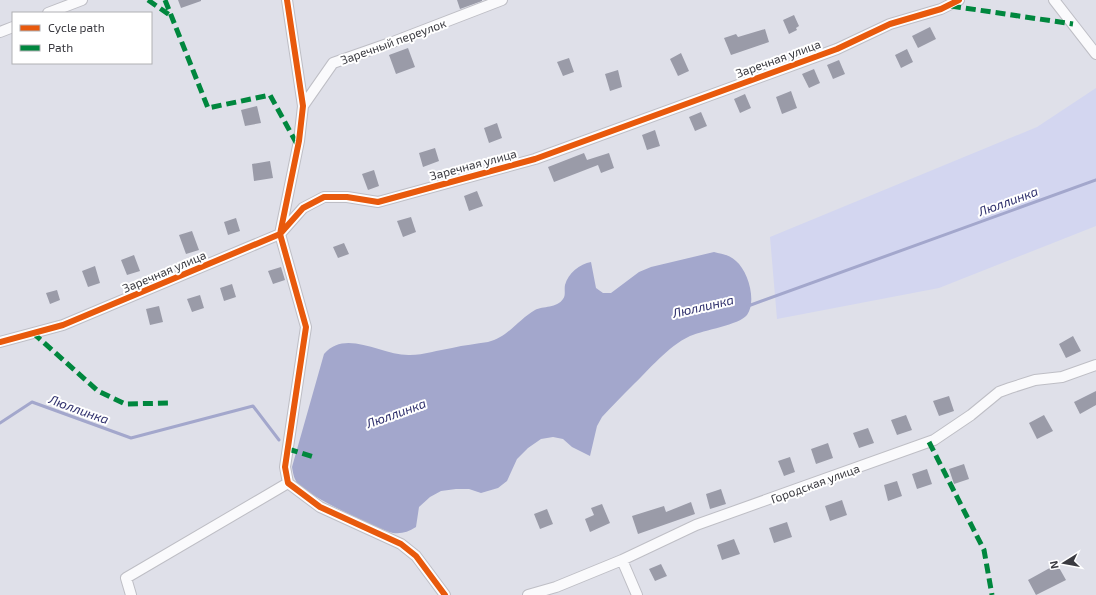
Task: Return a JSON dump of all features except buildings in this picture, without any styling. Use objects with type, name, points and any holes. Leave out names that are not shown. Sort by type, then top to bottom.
[{"type":"street","points":[[51,12],[82,0]]},
{"type":"street","points":[[287,0],[303,106],[299,141],[280,234],[306,327],[285,467],[288,483],[320,507],[400,544],[416,556],[446,595]]},
{"type":"street","name":"Заречный переулок","points":[[303,106],[333,63],[393,42],[502,0]]},
{"type":"street","name":"Заречная улица","points":[[0,342],[63,325],[280,234],[303,208],[324,196],[347,197],[378,202],[535,159],[837,49],[890,24],[941,9],[959,0]]},
{"type":"street","points":[[1054,0],[1096,54]]},
{"type":"street","points":[[0,32],[12,27]]},
{"type":"street","name":"Городская улица","points":[[528,595],[556,587],[622,560],[696,525],[934,440],[971,415],[999,392],[1036,380],[1062,377],[1096,365]]},
{"type":"street","points":[[131,595],[126,578],[288,483]]},
{"type":"street","points":[[622,560],[637,595]]},
{"type":"shaded area","points":[[1096,88],[1096,226],[939,288],[777,319],[770,237],[1037,127]]},
{"type":"water","points":[[714,252],[734,259],[744,272],[750,286],[751,294],[750,309],[747,315],[737,322],[690,336],[666,352],[602,417],[597,426],[590,456],[572,447],[563,439],[553,437],[541,439],[528,448],[517,459],[507,481],[498,488],[481,493],[469,489],[441,491],[430,497],[419,507],[416,527],[399,533],[385,531],[345,512],[306,491],[296,482],[292,467],[324,354],[333,347],[343,343],[353,343],[388,352],[415,355],[488,342],[501,337],[535,310],[560,302],[564,297],[565,285],[569,277],[575,270],[587,263],[591,262],[596,288],[603,293],[611,293],[639,272],[651,267]]},
{"type":"waterway","name":"Люллинка","points":[[748,306],[1096,180]]},
{"type":"waterway","name":"Люллинка","points":[[0,423],[32,402],[131,438],[253,406],[279,440]]},
{"type":"marked path","points":[[148,0],[171,16]]},
{"type":"marked path","points":[[165,0],[208,108],[270,95],[298,146]]},
{"type":"marked path","points":[[951,6],[1073,24]]},
{"type":"marked path","points":[[33,333],[98,391],[125,404],[171,403]]},
{"type":"marked path","points":[[929,442],[984,550],[992,595]]},
{"type":"marked path","points":[[288,449],[314,457]]},
{"type":"cycle path","points":[[287,0],[303,106],[299,141],[280,234],[306,327],[285,467],[288,483],[320,507],[401,544],[416,556],[445,595]]},
{"type":"cycle path","points":[[0,342],[63,325],[280,234],[303,208],[324,197],[347,197],[378,202],[535,159],[837,49],[890,24],[941,9],[959,0]]}]
